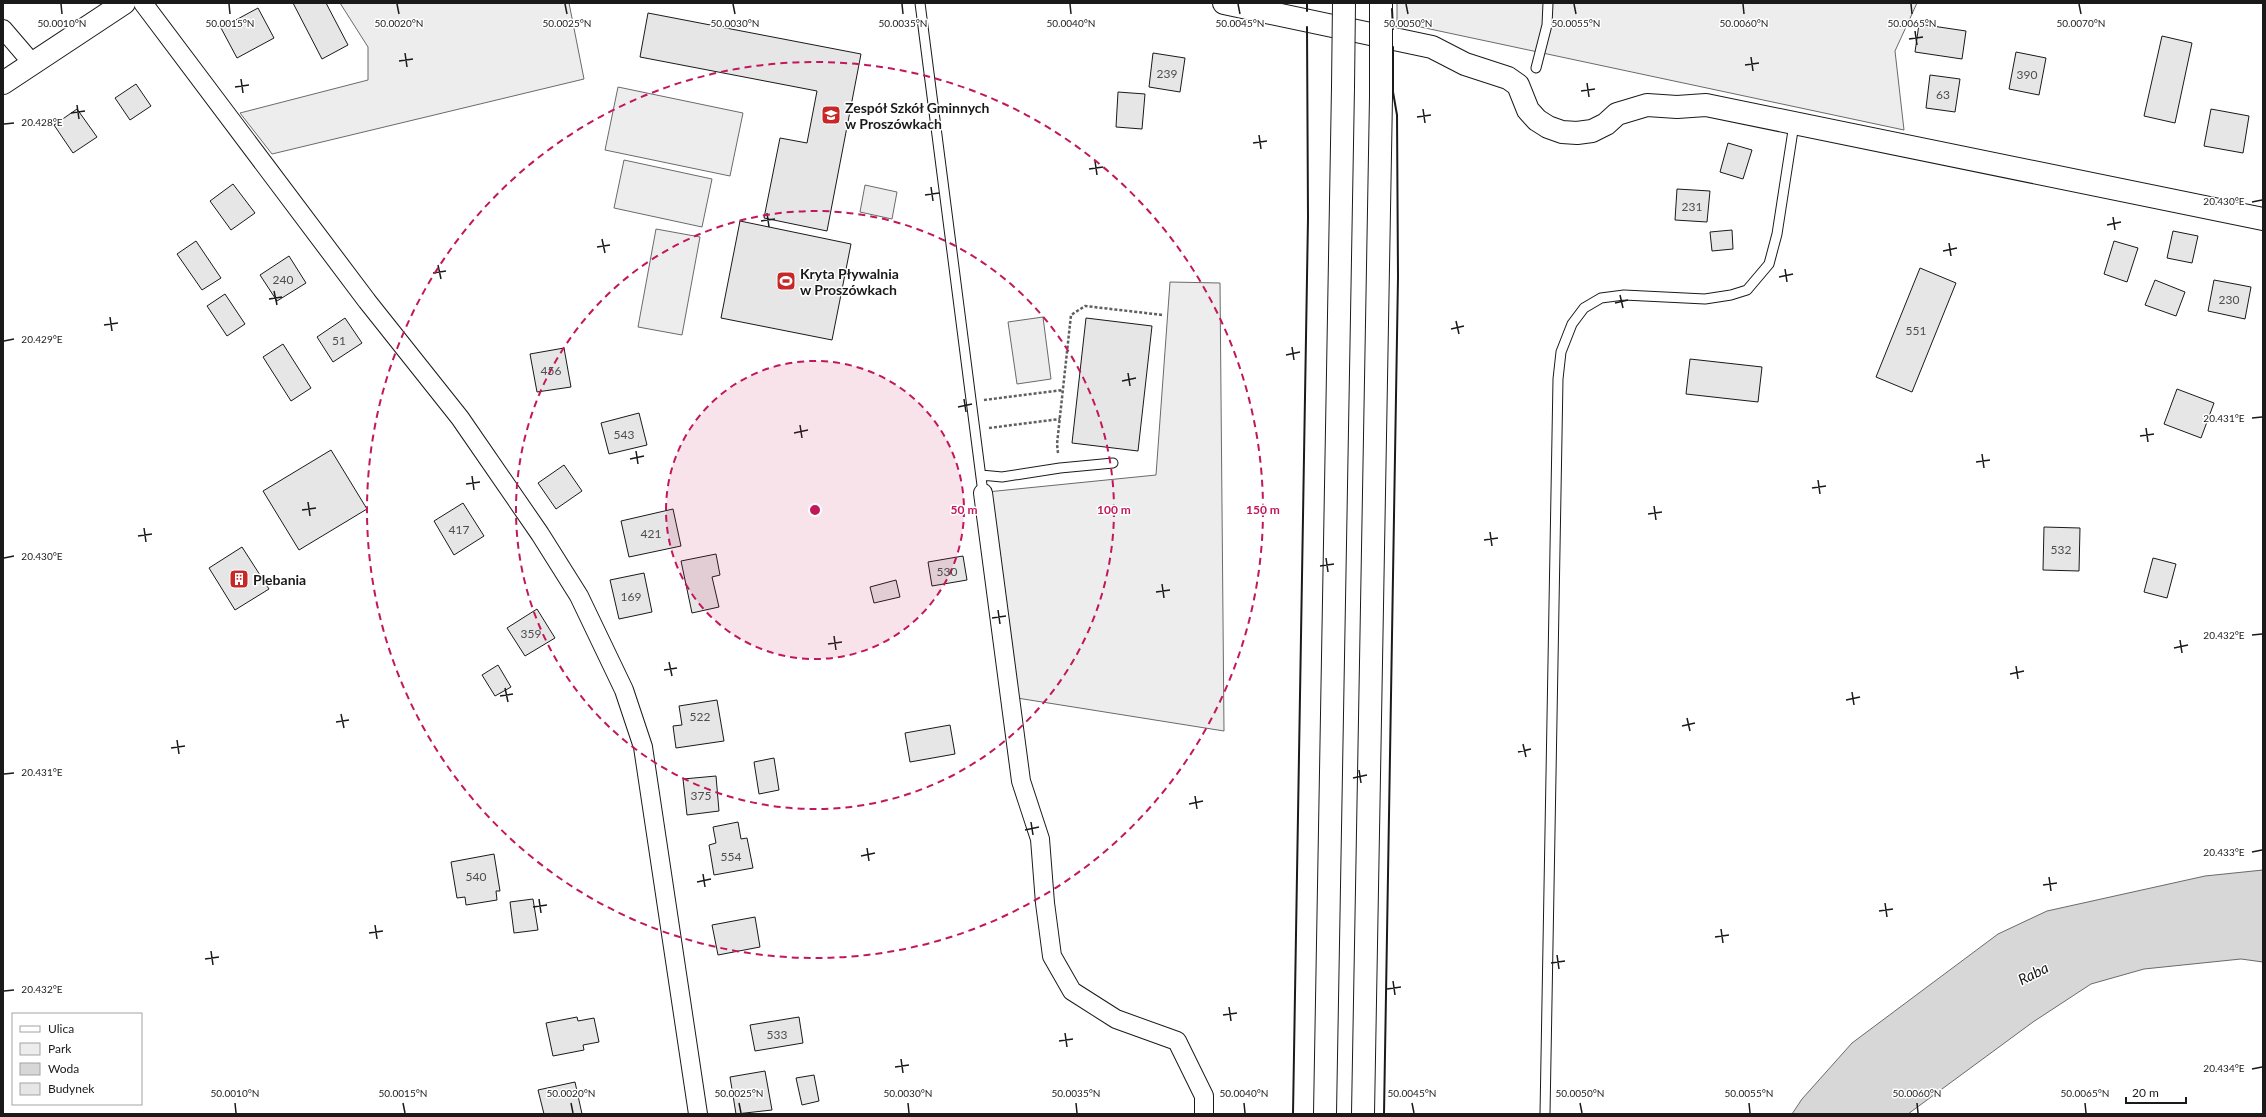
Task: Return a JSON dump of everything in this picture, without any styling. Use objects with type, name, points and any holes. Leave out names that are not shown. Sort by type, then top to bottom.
[{"type":"main road","points":[[3,82],[33,64],[124,3]]},
{"type":"main road","points":[[1224,3],[1432,47],[1466,64],[1508,78],[1518,85],[1528,110],[1537,120],[1548,127],[1562,132],[1577,133],[1592,131],[1606,124],[1617,114],[1647,105],[1678,107],[1706,105],[2263,219]]},
{"type":"main road","points":[[1325,1114],[1344,3]]},
{"type":"main road","points":[[1363,1114],[1381,97],[1381,3]]},
{"type":"street","points":[[143,3],[367,301],[460,418],[579,596],[624,690],[643,748],[698,1114]]},
{"type":"street","points":[[3,29],[33,64]]},
{"type":"street","points":[[983,493],[1021,780],[1040,839],[1045,903],[1052,956],[1072,991],[1116,1019],[1176,1041],[1204,1096],[1204,1114]]},
{"type":"lane","points":[[920,3],[983,493]]},
{"type":"lane","points":[[1536,68],[1547,25],[1548,3]]},
{"type":"lane","points":[[1545,1114],[1558,387],[1560,352],[1572,324],[1584,308],[1601,298],[1624,295],[1704,299],[1731,295],[1747,290],[1769,264],[1777,234],[1794,124]]},
{"type":"lane","points":[[981,475],[1002,477],[1060,468],[1113,463]]},
{"type":"path","points":[[1060,468],[1057,444],[1071,315],[1085,306],[1163,315]]},
{"type":"path","points":[[972,402],[1063,390]]},
{"type":"path","points":[[975,430],[1060,419]]},
{"type":"green space","points":[[340,3],[569,3],[584,79],[272,154],[240,113],[368,80],[368,47]]},
{"type":"green space","points":[[1397,3],[1917,3],[1895,51],[1904,130],[1397,22]]},
{"type":"green space","points":[[618,87],[743,113],[730,176],[605,150]]},
{"type":"green space","points":[[624,160],[712,179],[702,227],[614,208]]},
{"type":"green space","points":[[865,185],[897,192],[892,219],[860,212]]},
{"type":"green space","points":[[656,229],[700,237],[682,335],[638,327]]},
{"type":"green space","points":[[1170,282],[1220,283],[1224,731],[1017,698],[987,492],[1156,475]]},
{"type":"green space","points":[[1043,317],[1051,379],[1017,384],[1008,322]]},
{"type":"water","name":"Raba","points":[[2263,870],[2263,962],[2241,959],[2144,969],[2091,984],[2033,1022],[1908,1114],[1792,1114],[1802,1099],[1852,1043],[1998,934],[2047,911],[2205,876]]},
{"type":"building","points":[[293,3],[326,3],[348,45],[322,59]]},
{"type":"building","points":[[258,8],[274,38],[237,58],[221,28]]},
{"type":"building","name":"Zespół Szkół Gminnych w Proszówkach","points":[[648,13],[861,54],[827,231],[764,218],[780,138],[807,143],[817,91],[640,57]]},
{"type":"building","points":[[1919,24],[1966,31],[1962,59],[1915,52]]},
{"type":"building","points":[[2162,36],[2192,43],[2175,123],[2144,116]]},
{"type":"building","points":[[2016,52],[2046,58],[2039,95],[2009,89]]},
{"type":"building","points":[[1153,53],[1185,58],[1180,92],[1149,87]]},
{"type":"building","points":[[1930,75],[1960,79],[1955,112],[1926,108]]},
{"type":"building","points":[[136,84],[151,106],[130,120],[115,98]]},
{"type":"building","points":[[1118,92],[1145,94],[1142,129],[1116,127]]},
{"type":"building","points":[[77,109],[97,137],[73,153],[54,125]]},
{"type":"building","points":[[2211,109],[2249,116],[2243,153],[2204,146]]},
{"type":"building","points":[[1728,143],[1752,150],[1743,179],[1720,172]]},
{"type":"building","points":[[233,184],[255,213],[231,230],[210,201]]},
{"type":"building","points":[[1677,189],[1710,191],[1707,222],[1675,220]]},
{"type":"building","name":"Kryta Pływalnia w Proszówkach","points":[[740,221],[851,244],[832,340],[721,318]]},
{"type":"building","points":[[1732,230],[1733,249],[1712,251],[1710,232]]},
{"type":"building","points":[[2173,231],[2198,236],[2192,263],[2167,258]]},
{"type":"building","points":[[196,241],[221,278],[202,290],[177,254]]},
{"type":"building","points":[[2114,241],[2138,248],[2127,282],[2104,274]]},
{"type":"building","points":[[289,256],[306,283],[277,301],[260,275]]},
{"type":"building","points":[[1920,268],[1956,283],[1912,392],[1876,377]]},
{"type":"building","points":[[2155,280],[2185,292],[2176,316],[2145,305]]},
{"type":"building","points":[[2214,280],[2251,287],[2245,319],[2208,311]]},
{"type":"building","points":[[225,294],[245,324],[227,336],[207,306]]},
{"type":"building","points":[[345,318],[362,343],[333,362],[317,337]]},
{"type":"building","points":[[1086,318],[1152,326],[1138,451],[1072,443]]},
{"type":"building","points":[[283,344],[311,388],[291,401],[263,357]]},
{"type":"building","points":[[564,348],[571,387],[537,392],[530,354]]},
{"type":"building","points":[[1690,359],[1762,367],[1758,402],[1686,394]]},
{"type":"building","points":[[2177,389],[2214,403],[2201,438],[2164,424]]},
{"type":"building","points":[[639,413],[647,445],[609,454],[601,423]]},
{"type":"building","points":[[331,450],[367,509],[299,550],[263,491]]},
{"type":"building","points":[[564,465],[582,491],[556,509],[538,483]]},
{"type":"building","points":[[463,503],[484,536],[454,555],[434,521]]},
{"type":"building","points":[[673,509],[681,546],[629,557],[621,521]]},
{"type":"building","points":[[2044,527],[2080,528],[2079,571],[2043,570]]},
{"type":"building","name":"Plebania","points":[[242,547],[269,589],[235,610],[209,568]]},
{"type":"building","points":[[716,554],[720,575],[712,577],[719,607],[692,613],[681,561]]},
{"type":"building","points":[[963,556],[967,580],[932,586],[928,562]]},
{"type":"building","points":[[2153,558],[2176,564],[2167,598],[2144,592]]},
{"type":"building","points":[[644,573],[652,612],[619,619],[610,580]]},
{"type":"building","points":[[896,580],[900,597],[874,603],[870,587]]},
{"type":"building","points":[[537,609],[555,638],[525,656],[507,628]]},
{"type":"building","points":[[498,665],[511,687],[495,696],[482,675]]},
{"type":"building","points":[[717,700],[724,741],[676,748],[673,726],[682,725],[679,706]]},
{"type":"building","points":[[950,725],[955,754],[910,762],[905,733]]},
{"type":"building","points":[[774,758],[779,790],[759,794],[754,762]]},
{"type":"building","points":[[716,776],[719,811],[687,815],[683,779]]},
{"type":"building","points":[[738,822],[741,839],[747,838],[753,868],[714,875],[709,845],[716,843],[713,827]]},
{"type":"building","points":[[494,854],[500,891],[496,891],[497,900],[466,905],[465,897],[457,898],[451,862]]},
{"type":"building","points":[[533,899],[538,930],[514,933],[510,902]]},
{"type":"building","points":[[755,917],[760,947],[718,955],[712,925]]},
{"type":"building","points":[[577,1017],[578,1021],[594,1018],[599,1042],[583,1045],[584,1050],[553,1056],[546,1023]]},
{"type":"building","points":[[799,1017],[803,1043],[755,1051],[750,1025]]},
{"type":"building","points":[[765,1071],[772,1110],[736,1114],[730,1077]]},
{"type":"building","points":[[814,1075],[819,1101],[802,1105],[796,1078]]},
{"type":"building","points":[[575,1082],[582,1114],[544,1114],[538,1090]]},
{"type":"wall","points":[[1307,3],[1307,11]]},
{"type":"wall","points":[[1392,9],[1393,29]]},
{"type":"wall","points":[[1293,1114],[1308,218],[1307,27]]},
{"type":"wall","points":[[1384,1114],[1398,277],[1397,115],[1393,92],[1393,47]]},
{"type":"place","name":"Zespół Szkół Gminnych w Proszówkach","points":[[831,115]]},
{"type":"place","name":"Kryta Pływalnia w Proszówkach","points":[[786,281]]},
{"type":"place","name":"Plebania","points":[[239,579]]}]
